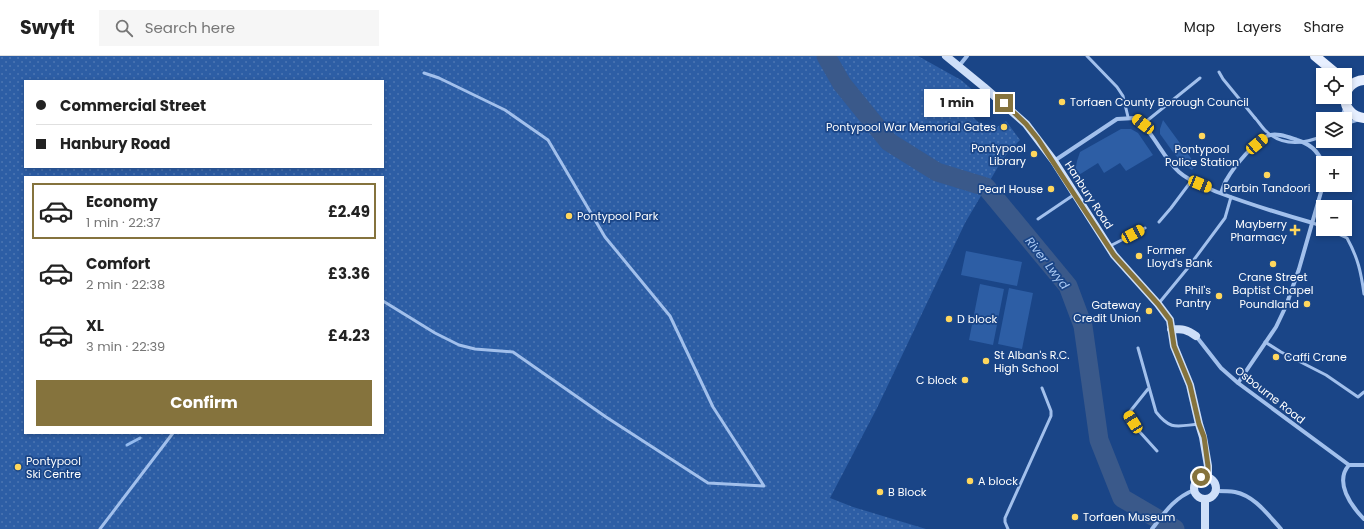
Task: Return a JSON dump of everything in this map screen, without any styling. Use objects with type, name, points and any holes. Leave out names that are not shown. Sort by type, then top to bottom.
[{"type":"main road","points":[[1315,56],[1330,68]]},
{"type":"main road","points":[[1352,82],[1364,80]]},
{"type":"main road","points":[[1346,104],[1352,114],[1357,117],[1364,118]]},
{"type":"street","name":"Hanbury Road","points":[[946,56],[1026,124],[1054,161],[1114,255],[1158,304],[1170,320],[1174,346],[1190,385],[1205,446],[1208,477]]},
{"type":"street","points":[[959,66],[967,56]]},
{"type":"street","points":[[1054,161],[1117,119],[1128,117],[1135,118],[1143,124],[1179,172],[1192,180],[1221,193],[1264,209],[1313,223]]},
{"type":"street","points":[[1221,193],[1226,180],[1238,164],[1266,136],[1273,135],[1293,138],[1310,145],[1320,156]]},
{"type":"street","points":[[1238,383],[1276,327],[1286,306],[1299,269],[1321,192]]},
{"type":"street","points":[[1171,329],[1184,328],[1196,336]]},
{"type":"street","name":"Osbourne Road","points":[[1196,336],[1221,368],[1238,383],[1349,465]]},
{"type":"street","points":[[1364,465],[1349,465],[1343,476],[1343,487],[1364,519]]},
{"type":"street","points":[[1201,477],[1208,477],[1214,481],[1216,488],[1216,491],[1212,497],[1205,499],[1198,496],[1194,490],[1195,482],[1201,477]]},
{"type":"street","points":[[1152,529],[1172,504],[1184,494],[1194,490]]},
{"type":"street","points":[[1216,491],[1234,492],[1255,501],[1281,529]]},
{"type":"street","points":[[1205,499],[1205,529]]},
{"type":"lane","points":[[1088,56],[1117,87],[1123,96],[1128,117]]},
{"type":"lane","points":[[1218,72],[1254,118],[1267,132],[1278,140],[1301,143],[1316,139]]},
{"type":"lane","points":[[384,302],[413,320],[459,345],[475,349],[513,352],[606,418],[708,483],[764,486],[713,407],[670,316],[605,237],[548,140],[505,110],[439,78],[424,73]]},
{"type":"lane","points":[[1143,124],[1200,78]]},
{"type":"lane","points":[[1343,112],[1346,104]]},
{"type":"lane","points":[[1352,122],[1364,118]]},
{"type":"lane","points":[[1158,222],[1171,208],[1192,180]]},
{"type":"lane","points":[[1038,219],[1075,194]]},
{"type":"lane","points":[[1158,304],[1187,269],[1225,218],[1231,197]]},
{"type":"lane","points":[[1109,247],[1145,228]]},
{"type":"lane","points":[[1343,236],[1348,238],[1356,255],[1364,294]]},
{"type":"lane","points":[[1266,342],[1281,352],[1326,375],[1358,397],[1364,392]]},
{"type":"lane","points":[[1138,348],[1148,390],[1156,412],[1163,421],[1170,426],[1199,424]]},
{"type":"lane","points":[[1008,529],[1005,518],[1051,416],[1051,411],[1042,388]]},
{"type":"lane","points":[[1148,390],[1128,414],[1138,430],[1157,451]]},
{"type":"lane","points":[[100,529],[172,434]]},
{"type":"shaded area","name":"Pontypool Park","points":[[0,56],[918,56],[961,80],[976,93],[962,106],[989,133],[1006,121],[1020,140],[1002,160],[965,223],[877,408],[830,498],[853,507],[926,529],[0,529]]},
{"type":"shaded area","points":[[1163,120],[1196,165],[1192,170],[1178,159],[1160,134]]},
{"type":"shaded area","points":[[1121,129],[1131,129],[1138,133],[1153,155],[1126,171],[1120,163],[1104,173],[1098,163],[1074,178],[1080,152]]},
{"type":"shaded area","points":[[966,251],[1022,262],[1017,286],[961,275]]},
{"type":"shaded area","points":[[980,284],[1004,289],[993,345],[969,340]]},
{"type":"shaded area","points":[[1009,288],[1033,293],[1022,349],[998,344]]},
{"type":"waterway","name":"River Lwyd","points":[[826,56],[842,84],[889,142],[937,172],[986,187],[1068,286],[1083,326],[1099,440],[1122,498],[1175,529]]},
{"type":"waterway","points":[[127,445],[140,438]]},
{"type":"place","name":"Torfaen County Borough Council","points":[[1062,102]]},
{"type":"place","name":"Pontypool War Memorial Gates","points":[[1004,127]]},
{"type":"place","name":"Pontypool Police Station","points":[[1202,136]]},
{"type":"place","name":"Pontypool Library","points":[[1034,154]]},
{"type":"place","name":"Parbin Tandoori","points":[[1267,175]]},
{"type":"place","name":"Pearl House","points":[[1051,189]]},
{"type":"place","name":"Pontypool Park","points":[[569,216]]},
{"type":"place","name":"Mayberry Pharmacy","points":[[1295,230]]},
{"type":"place","name":"Former Lloyd's Bank","points":[[1139,256]]},
{"type":"place","name":"Crane Street Baptist Chapel","points":[[1273,264]]},
{"type":"place","name":"Phil's Pantry","points":[[1219,296]]},
{"type":"place","name":"Poundland","points":[[1307,304]]},
{"type":"place","name":"Gateway Credit Union","points":[[1149,311]]},
{"type":"place","name":"D block","points":[[949,319]]},
{"type":"place","name":"Caffi Crane","points":[[1276,357]]},
{"type":"place","name":"St Alban's R.C. High School","points":[[986,361]]},
{"type":"place","name":"C block","points":[[965,380]]},
{"type":"place","name":"Pontypool Ski Centre","points":[[18,467]]},
{"type":"place","name":"A block","points":[[970,481]]},
{"type":"place","name":"B Block","points":[[880,492]]},
{"type":"place","name":"Torfaen Museum","points":[[1075,517]]},
{"type":"route","points":[[1004,103],[1026,124],[1038,139],[1054,161],[1114,255],[1158,304],[1170,320],[1174,346],[1190,385],[1199,424],[1204,437],[1208,477],[1201,477]]}]
